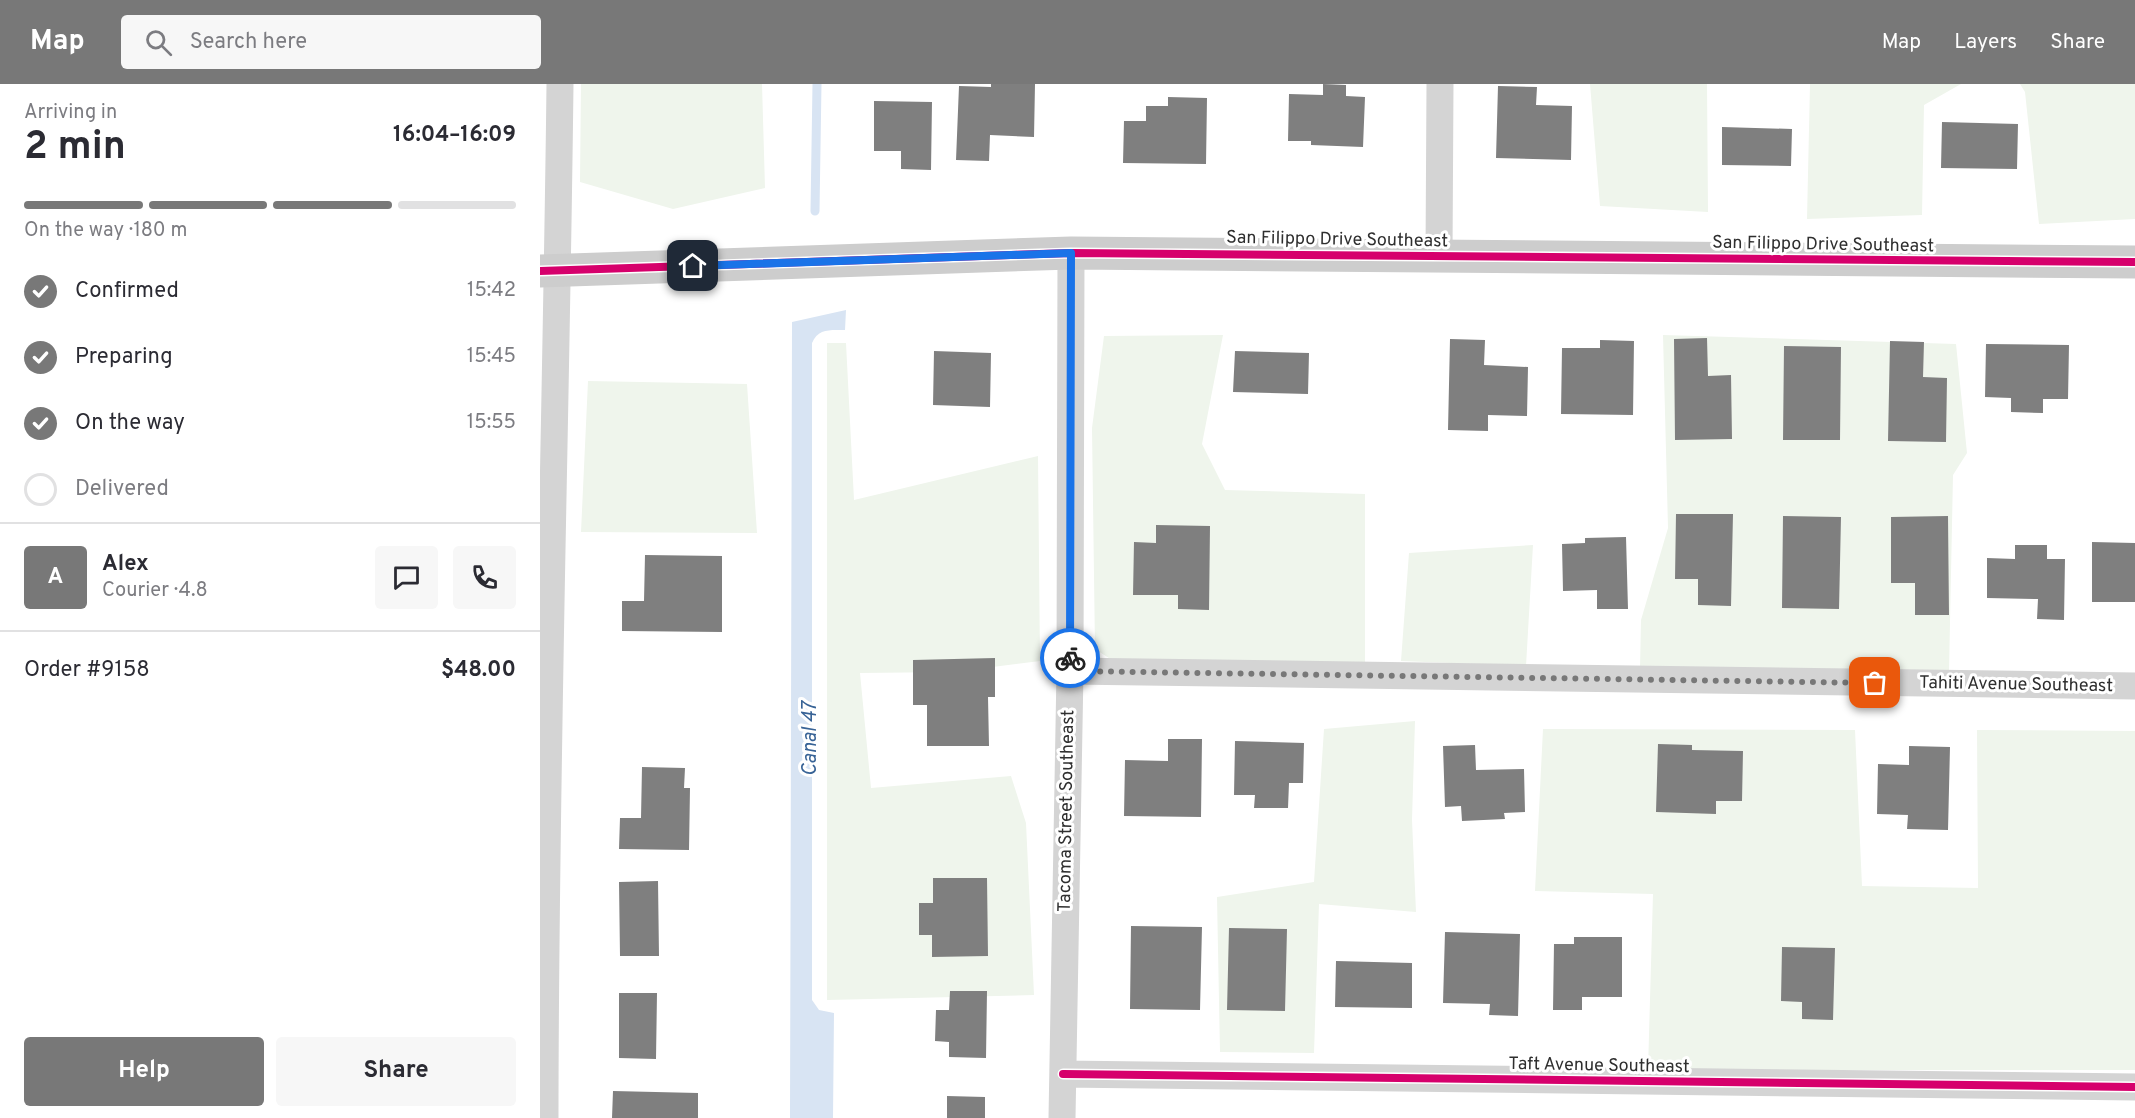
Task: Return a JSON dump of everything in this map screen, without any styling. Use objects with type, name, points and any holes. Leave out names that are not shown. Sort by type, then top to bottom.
[{"type":"street","points":[[544,1105],[549,271],[560,84]]},
{"type":"street","points":[[1439,256],[1440,84]]},
{"type":"street","name":"San Filippo Drive Southeast","points":[[549,271],[1071,253],[2135,262]]},
{"type":"street","name":"Tacoma Street Southeast","points":[[1062,1118],[1070,671],[1071,253]]},
{"type":"street","name":"Tahiti Avenue Southeast","points":[[1070,671],[2135,686]]},
{"type":"street","name":"Taft Avenue Southeast","points":[[1063,1074],[2135,1087]]},
{"type":"shaded area","points":[[581,84],[762,84],[765,188],[673,209],[580,182]]},
{"type":"shaded area","points":[[1590,84],[1707,84],[1708,212],[1600,206]]},
{"type":"shaded area","points":[[1810,84],[1961,84],[1924,105],[1922,215],[1807,219]]},
{"type":"shaded area","points":[[2020,84],[2135,84],[2135,219],[2039,224],[2025,92]]},
{"type":"shaded area","points":[[1223,335],[1202,444],[1225,490],[1365,494],[1365,664],[1115,662],[1095,649],[1092,428],[1104,336]]},
{"type":"shaded area","points":[[1663,335],[1956,344],[1967,453],[1953,475],[1949,672],[1640,669],[1641,620],[1668,528]]},
{"type":"shaded area","points":[[827,343],[846,343],[854,500],[1038,456],[1040,661],[953,672],[860,673],[871,788],[1011,776],[1026,823],[1034,995],[827,1000]]},
{"type":"shaded area","points":[[588,381],[747,384],[757,533],[581,532]]},
{"type":"shaded area","points":[[1533,545],[1526,666],[1401,661],[1409,553]]},
{"type":"shaded area","points":[[1415,721],[1412,820],[1416,912],[1319,904],[1314,1053],[1220,1052],[1217,897],[1314,882],[1324,729]]},
{"type":"shaded area","points":[[1543,729],[1855,730],[1862,886],[1978,888],[1977,730],[2135,731],[2135,1070],[1648,1070],[1653,894],[1535,891]]},
{"type":"water","name":"Canal 47","points":[[846,310],[845,330],[821,332],[812,343],[812,1000],[819,1010],[834,1013],[833,1118],[790,1118],[792,322]]},
{"type":"building","points":[[991,84],[1035,84],[1034,137],[990,135],[989,161],[956,160],[959,86],[991,87]]},
{"type":"building","points":[[1323,84],[1346,85],[1346,96],[1365,97],[1363,147],[1311,145],[1311,141],[1288,141],[1289,94],[1323,95]]},
{"type":"building","points":[[1498,86],[1537,87],[1536,105],[1572,106],[1571,160],[1496,158]]},
{"type":"building","points":[[1168,97],[1207,98],[1206,164],[1123,163],[1124,121],[1146,121],[1146,106],[1168,106]]},
{"type":"building","points":[[874,101],[932,102],[931,170],[901,169],[901,151],[874,151]]},
{"type":"building","points":[[1942,122],[2018,124],[2017,169],[1941,168]]},
{"type":"building","points":[[1722,127],[1792,129],[1791,166],[1722,165]]},
{"type":"building","points":[[1707,338],[1708,376],[1731,375],[1732,439],[1675,440],[1674,339]]},
{"type":"building","points":[[1450,339],[1485,340],[1484,365],[1528,367],[1527,416],[1488,415],[1488,431],[1448,430]]},
{"type":"building","points":[[1600,340],[1634,341],[1633,415],[1561,414],[1562,348],[1600,348]]},
{"type":"building","points":[[1890,341],[1924,342],[1923,377],[1947,378],[1946,442],[1888,441]]},
{"type":"building","points":[[1986,344],[2069,345],[2068,399],[2043,399],[2043,413],[2011,412],[2011,398],[1985,397]]},
{"type":"building","points":[[1784,346],[1841,347],[1840,440],[1783,440]]},
{"type":"building","points":[[934,351],[991,353],[990,407],[933,405]]},
{"type":"building","points":[[1235,351],[1309,353],[1308,394],[1233,392]]},
{"type":"building","points":[[1676,514],[1733,514],[1731,606],[1698,605],[1698,579],[1675,579]]},
{"type":"building","points":[[1783,516],[1841,517],[1839,609],[1782,608]]},
{"type":"building","points":[[1948,516],[1949,615],[1915,615],[1915,583],[1891,583],[1891,517]]},
{"type":"building","points":[[1156,525],[1210,526],[1209,610],[1178,609],[1178,595],[1133,595],[1134,542],[1156,543]]},
{"type":"building","points":[[1626,537],[1628,609],[1597,609],[1597,590],[1563,591],[1562,544],[1585,543],[1585,538]]},
{"type":"building","points":[[2092,542],[2135,543],[2135,602],[2092,602]]},
{"type":"building","points":[[2015,545],[2047,545],[2047,559],[2065,559],[2064,620],[2037,619],[2038,599],[1987,598],[1987,558],[2015,559]]},
{"type":"building","points":[[645,555],[722,556],[722,632],[622,631],[622,601],[644,601]]},
{"type":"building","points":[[995,658],[995,697],[988,697],[989,746],[927,746],[927,705],[913,705],[913,660]]},
{"type":"building","points":[[1168,739],[1202,739],[1201,817],[1124,816],[1125,760],[1168,761]]},
{"type":"building","points":[[1235,741],[1304,743],[1303,783],[1289,783],[1288,808],[1254,808],[1255,795],[1234,795]]},
{"type":"building","points":[[1658,744],[1692,745],[1692,750],[1743,751],[1742,801],[1716,801],[1716,814],[1656,812]]},
{"type":"building","points":[[1475,745],[1476,770],[1524,769],[1525,812],[1504,813],[1505,819],[1462,821],[1461,806],[1445,807],[1443,746]]},
{"type":"building","points":[[1909,746],[1950,747],[1948,830],[1907,829],[1908,815],[1877,814],[1878,764],[1909,765]]},
{"type":"building","points":[[642,767],[685,768],[684,788],[690,788],[689,850],[619,849],[620,818],[641,818]]},
{"type":"building","points":[[933,878],[987,878],[988,956],[932,957],[932,935],[919,935],[919,903],[933,903]]},
{"type":"building","points":[[658,881],[659,956],[620,956],[619,882]]},
{"type":"building","points":[[1131,926],[1202,927],[1200,1010],[1130,1009]]},
{"type":"building","points":[[1229,928],[1287,929],[1285,1011],[1227,1010]]},
{"type":"building","points":[[1445,932],[1520,934],[1518,1016],[1489,1015],[1490,1004],[1443,1003]]},
{"type":"building","points":[[1574,937],[1622,937],[1622,997],[1582,997],[1582,1010],[1553,1010],[1554,944],[1574,944]]},
{"type":"building","points":[[1782,947],[1835,948],[1833,1020],[1802,1019],[1802,1002],[1781,1001]]},
{"type":"building","points":[[1336,961],[1412,963],[1412,1008],[1335,1007]]},
{"type":"building","points":[[950,991],[987,991],[986,1058],[949,1057],[949,1042],[935,1041],[936,1010],[949,1010]]},
{"type":"building","points":[[619,993],[657,993],[656,1059],[619,1058]]},
{"type":"building","points":[[613,1091],[698,1093],[698,1118],[612,1118]]},
{"type":"building","points":[[947,1096],[985,1097],[985,1118],[947,1118]]},
{"type":"waterway","points":[[815,211],[817,84]]},
{"type":"cycle path","points":[[540,271],[1071,253],[2135,262]]},
{"type":"cycle path","points":[[1063,1074],[2135,1087]]},
{"type":"way so far","points":[[1070,658],[1070,671],[1875,683]]},
{"type":"route","points":[[693,266],[1071,253],[1070,658]]}]
